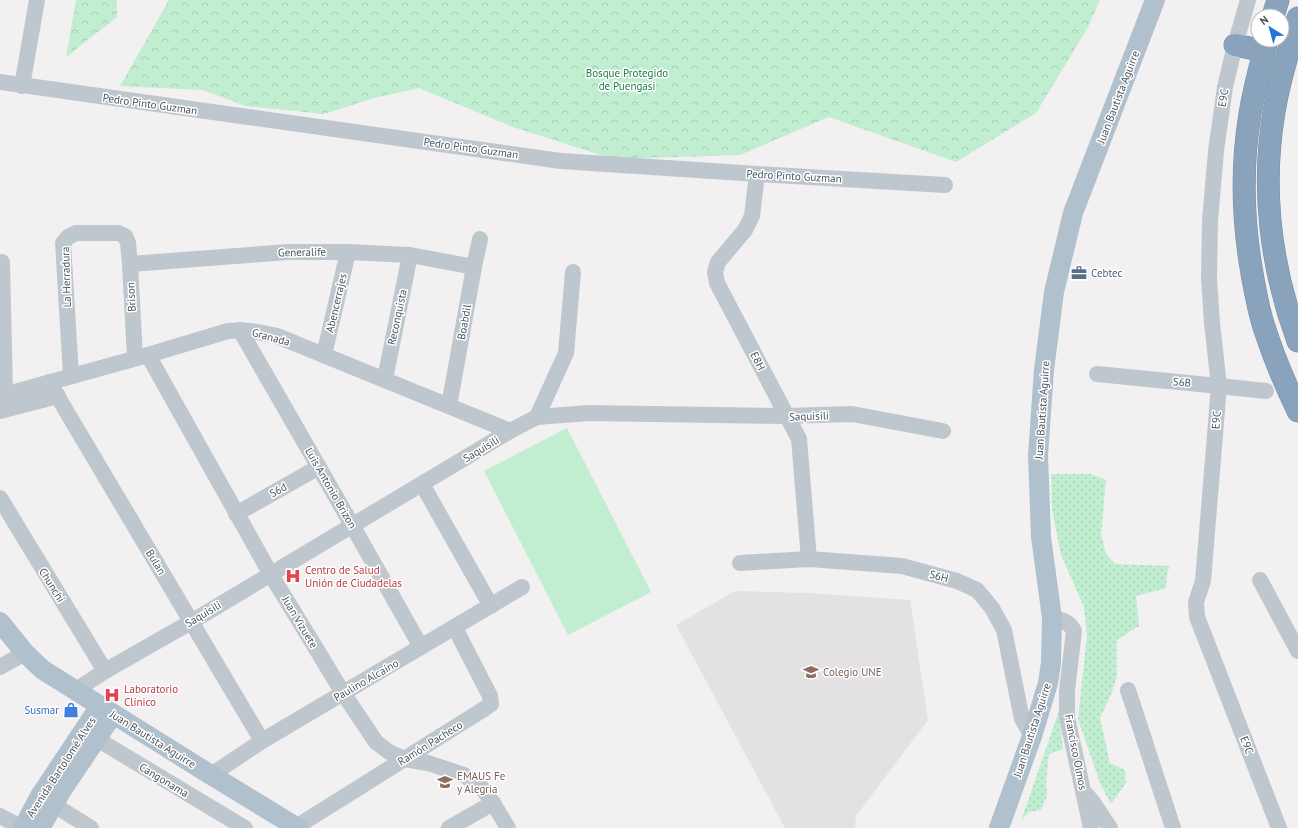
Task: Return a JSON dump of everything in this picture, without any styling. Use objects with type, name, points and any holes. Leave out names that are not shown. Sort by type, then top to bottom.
[{"type":"highway","points":[[1298,18],[1280,82],[1274,111],[1269,145],[1268,181],[1273,251],[1281,291],[1298,341]]},
{"type":"highway","points":[[1235,45],[1250,45]]},
{"type":"highway","points":[[1265,48],[1250,114],[1246,150],[1244,186],[1247,239],[1255,292],[1264,326],[1298,411]]},
{"type":"main road","name":"Juan Bautista Aguirre","points":[[999,828],[1032,736],[1052,663],[1052,618],[1041,536],[1038,455],[1044,370],[1054,292],[1074,213],[1155,0]]},
{"type":"main road","name":"Juan Bautista Aguirre","points":[[0,622],[25,653],[43,670],[210,775],[297,827]]},
{"type":"main road","name":"Avenida Bartolomé Alves","points":[[23,828],[40,796],[90,735],[107,710]]},
{"type":"main road","name":"Avenida Bartolomé Alves","points":[[40,828],[54,805],[90,735]]},
{"type":"street","points":[[22,86],[37,0]]},
{"type":"street","name":"E9C","points":[[1248,0],[1225,87],[1218,137],[1210,221],[1212,324],[1219,386],[1203,581],[1196,602],[1197,617],[1279,828]]},
{"type":"street","name":"Pedro Pinto Guzman","points":[[0,82],[561,161],[945,185]]},
{"type":"street","name":"E8H","points":[[757,174],[752,216],[745,230],[718,262],[715,272],[717,283],[799,439],[810,559]]},
{"type":"street","name":"La Herradura","points":[[71,376],[64,243],[68,237],[76,233],[118,233],[125,236]]},
{"type":"street","name":"Brison","points":[[125,236],[128,244],[141,357]]},
{"type":"street","name":"Boabdil","points":[[448,406],[480,239]]},
{"type":"street","name":"Generalife","points":[[130,264],[288,252],[348,252],[410,255],[474,267]]},
{"type":"street","name":"Abencerrajes","points":[[324,354],[348,252]]},
{"type":"street","name":"Reconquista","points":[[385,379],[410,255]]},
{"type":"street","points":[[2,262],[2,395]]},
{"type":"street","points":[[537,417],[566,353],[573,272]]},
{"type":"street","name":"Luis Antonio Brizon","points":[[240,330],[421,648]]},
{"type":"street","name":"Granada","points":[[2,395],[141,357],[228,331],[257,331],[277,336],[324,354],[510,431]]},
{"type":"street","name":"Juan Vizuete","points":[[141,357],[236,514],[270,574],[343,693],[376,742],[389,752],[404,759],[428,762],[464,775],[480,787],[493,802],[508,828]]},
{"type":"street","name":"S6B","points":[[1097,374],[1266,391]]},
{"type":"street","name":"Bulan","points":[[49,382],[262,741]]},
{"type":"street","points":[[0,411],[58,396]]},
{"type":"street","name":"Saquisili","points":[[76,690],[105,671],[191,622],[510,431],[537,417],[589,413],[786,416],[852,414],[943,431]]},
{"type":"street","name":"S6d","points":[[236,514],[319,467]]},
{"type":"street","points":[[422,484],[491,606]]},
{"type":"street","name":"Chunchi","points":[[0,498],[105,671]]},
{"type":"street","name":"S6H","points":[[740,563],[810,559],[902,566],[957,581],[977,590],[992,608],[1004,630],[1022,719],[1032,736]]},
{"type":"street","points":[[1260,580],[1296,643]]},
{"type":"street","name":"Paulino Alcaíno","points":[[210,775],[262,741],[522,588]]},
{"type":"street","name":"Francisco Olmos","points":[[1052,618],[1067,622],[1071,625],[1074,631],[1067,690],[1067,717],[1091,828]]},
{"type":"street","name":"Ramón Pacheco","points":[[297,827],[490,704],[490,696],[455,628]]},
{"type":"street","points":[[0,667],[25,653]]},
{"type":"street","points":[[1128,690],[1173,828]]},
{"type":"street","name":"Cangonama","points":[[90,735],[223,823],[245,828]]},
{"type":"street","points":[[1083,790],[1092,800],[1110,828]]},
{"type":"street","points":[[449,828],[493,802]]},
{"type":"street","points":[[54,805],[91,828]]},
{"type":"street","points":[[0,816],[23,828]]},
{"type":"shaded area","name":"Colegio UNE","points":[[735,591],[807,593],[910,600],[928,720],[856,816],[855,828],[785,828],[676,625]]},
{"type":"green space","points":[[76,0],[117,0],[117,17],[66,57]]},
{"type":"green space","name":"Bosque Protegido de Puengasi","points":[[169,0],[1100,0],[1088,27],[1036,113],[956,162],[829,117],[740,155],[613,159],[513,127],[419,88],[374,98],[324,114],[246,106],[202,90],[120,86]]},
{"type":"green space","points":[[567,428],[651,592],[568,635],[484,471]]},
{"type":"green space","points":[[1051,474],[1091,474],[1106,480],[1101,534],[1106,554],[1115,564],[1170,566],[1167,573],[1166,588],[1136,596],[1139,626],[1117,640],[1117,676],[1112,692],[1100,718],[1110,763],[1125,770],[1126,783],[1111,804],[1100,783],[1078,719],[1087,636],[1084,607],[1061,555],[1052,509]]},
{"type":"green space","points":[[1059,711],[1063,749],[1049,754],[1046,781],[1047,796],[1041,810],[1029,812],[1021,821]]},
{"type":"place","name":"Cebtec","points":[[1079,273]]},
{"type":"place","name":"Centro de Salud Unión de Ciudadelas","points":[[293,576]]},
{"type":"place","name":"Colegio UNE","points":[[811,672]]},
{"type":"place","name":"Laboratorio Clínico","points":[[112,695]]},
{"type":"place","name":"Susmar","points":[[71,710]]},
{"type":"place","name":"EMAUS Fe y Alegría","points":[[445,782]]}]
